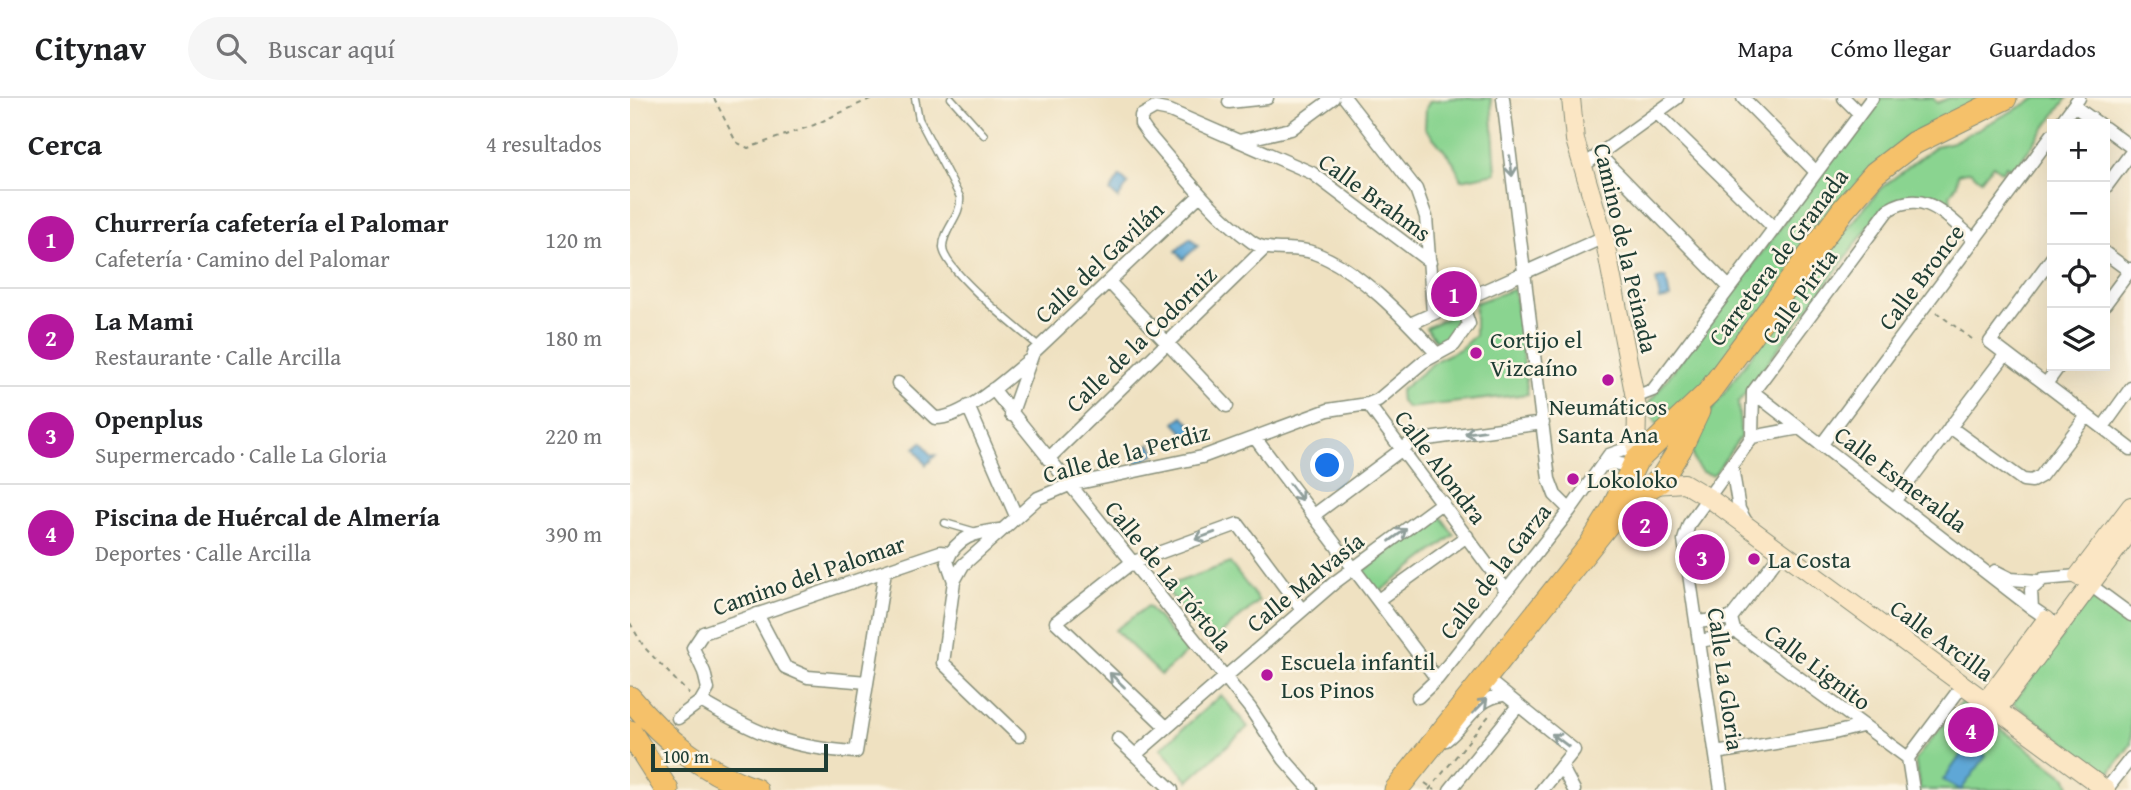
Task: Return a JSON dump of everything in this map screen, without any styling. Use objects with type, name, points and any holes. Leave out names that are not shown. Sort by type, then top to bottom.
[{"type":"highway","name":"Carretera de Granada","points":[[1396,790],[1590,546],[1652,460],[1709,393],[1843,210],[1875,173],[1914,143],[2005,98]]},
{"type":"highway","points":[[630,698],[671,743],[698,762],[756,790]]},
{"type":"highway","points":[[630,732],[667,790]]},
{"type":"street","points":[[1229,102],[1267,98]]},
{"type":"street","points":[[1239,141],[1291,129],[1333,98]]},
{"type":"street","points":[[1345,98],[1416,189],[1426,217],[1433,313]]},
{"type":"street","points":[[1503,98],[1549,479],[1555,495],[1570,510]]},
{"type":"street","name":"Camino de la Peinada","points":[[1571,98],[1575,141],[1604,237],[1636,402],[1652,460]]},
{"type":"street","points":[[1583,166],[1676,98]]},
{"type":"street","points":[[1743,98],[1816,172]]},
{"type":"street","points":[[1844,98],[1860,114]]},
{"type":"street","points":[[1636,402],[1653,390],[1872,98]]},
{"type":"street","points":[[2064,119],[2076,102],[2094,119]]},
{"type":"street","name":"Calle Brahms","points":[[1200,195],[1148,134],[1141,124],[1142,116],[1155,108],[1170,111],[1312,173],[1430,262]]},
{"type":"street","points":[[1657,113],[1774,228]]},
{"type":"street","points":[[2110,132],[2131,147]]},
{"type":"street","name":"Calle Bronce","points":[[1822,444],[2047,142]]},
{"type":"street","points":[[2109,182],[2131,153]]},
{"type":"street","points":[[1599,155],[1729,287]]},
{"type":"street","name":"Calle del Gavilán","points":[[898,383],[935,418],[944,418],[968,406],[1028,361],[1040,346],[1110,283],[1200,195]]},
{"type":"street","points":[[1200,195],[1264,249],[1306,250],[1332,259],[1409,324],[1437,354]]},
{"type":"street","name":"Calle Pirita","points":[[1756,389],[1888,210],[1908,200],[1930,204],[1975,240]]},
{"type":"street","points":[[1409,324],[1604,237]]},
{"type":"street","name":"Calle de la Codorniz","points":[[1048,459],[1264,249]]},
{"type":"street","points":[[2110,256],[2131,270],[2110,297]]},
{"type":"street","points":[[2047,265],[1990,342],[2131,449]]},
{"type":"street","name":"Calle de la Perdiz","points":[[1110,283],[1227,406]]},
{"type":"street","name":"Calle de la Perdiz","points":[[1018,736],[943,663],[954,581],[963,565],[999,530],[1038,498],[1069,485],[1168,466],[1255,438],[1328,410],[1368,404],[1437,354],[1454,345],[1469,324],[1461,301]]},
{"type":"street","points":[[1895,500],[2006,354]]},
{"type":"street","name":"Calle del Gavilán","points":[[1011,415],[1028,361]]},
{"type":"street","points":[[2046,384],[2055,371]]},
{"type":"street","points":[[2103,427],[2131,388]]},
{"type":"street","name":"Calle de La Tórtola","points":[[993,389],[1311,790]]},
{"type":"street","points":[[1709,498],[1752,437],[1750,420],[1756,389]]},
{"type":"street","name":"Calle Esmeralda","points":[[1756,389],[1800,428],[1977,562],[2046,618]]},
{"type":"street","name":"Camino de la Peinada","points":[[1636,402],[1652,460]]},
{"type":"street","name":"Calle Alondra","points":[[1368,404],[1506,590]]},
{"type":"street","points":[[968,406],[1016,516]]},
{"type":"street","points":[[1950,427],[2023,480],[2032,481],[2041,476],[2087,416]]},
{"type":"street","points":[[1314,515],[1412,441],[1542,423]]},
{"type":"street","name":"Calle Esmeralda","points":[[1752,437],[1800,428]]},
{"type":"street","points":[[1255,438],[1437,679]]},
{"type":"street","name":"Calle de la Garza","points":[[1418,697],[1437,679],[1570,510],[1605,461],[1612,463],[1652,460]]},
{"type":"street","name":"Calle Arcilla","points":[[1652,460],[1690,478],[1709,498]]},
{"type":"street","name":"Calle Arcilla","points":[[1652,460],[1709,498],[2106,790]]},
{"type":"street","points":[[1732,467],[1739,509],[1750,529]]},
{"type":"street","name":"Calle La Gloria","points":[[1709,498],[1689,524],[1684,540],[1721,790]]},
{"type":"street","name":"Calle Malvasía","points":[[1135,755],[1302,610],[1443,502]]},
{"type":"street","points":[[2084,580],[2131,506]]},
{"type":"street","points":[[1166,727],[1056,622],[1131,563],[1238,524],[1302,610]]},
{"type":"street","points":[[976,532],[999,530]]},
{"type":"street","points":[[1991,706],[2046,618],[2131,530]]},
{"type":"street","name":"Camino del Palomar","points":[[699,703],[708,689],[693,648],[697,638],[703,633],[940,552],[950,552],[976,532]]},
{"type":"street","points":[[1378,600],[1467,536]]},
{"type":"street","points":[[950,552],[947,561],[954,581]]},
{"type":"street","points":[[1697,622],[1732,624],[1781,552]]},
{"type":"street","name":"Calle Esmeralda","points":[[1977,562],[2011,579],[2084,580]]},
{"type":"street","points":[[678,718],[699,703],[772,739],[812,750],[856,752],[885,571]]},
{"type":"street","points":[[2084,580],[2131,615]]},
{"type":"street","points":[[2038,581],[2031,590],[2046,618]]},
{"type":"street","points":[[757,614],[785,667],[808,677],[867,682]]},
{"type":"street","name":"Calle Lignito","points":[[1700,641],[1726,636],[1732,624],[1862,726],[1908,758]]},
{"type":"street","points":[[1485,678],[1517,707],[1574,750],[1542,790]]},
{"type":"street","points":[[1913,790],[1908,758],[1962,686]]},
{"type":"street","points":[[1423,757],[1460,729],[1486,699],[1503,695]]},
{"type":"street","points":[[1450,790],[1517,707]]},
{"type":"street","points":[[1716,753],[1862,726]]},
{"type":"street","points":[[1118,739],[1172,790]]},
{"type":"street","points":[[2106,790],[2131,758]]},
{"type":"street","points":[[1561,766],[1574,790]]},
{"type":"lane","points":[[915,98],[919,119],[960,197],[961,206],[942,246],[945,257],[987,303],[1040,346]]},
{"type":"lane","points":[[951,98],[984,135]]},
{"type":"lane","points":[[945,523],[976,532]]},
{"type":"path","points":[[714,98],[736,142],[748,148],[814,125],[873,98]]},
{"type":"path","points":[[1926,305],[1980,345],[1990,342]]},
{"type":"path","points":[[630,623],[645,647],[699,703]]},
{"type":"path","points":[[1464,746],[1468,749]]},
{"type":"path","points":[[1419,790],[1425,783],[1435,790]]},
{"type":"green space","points":[[1491,98],[1496,173],[1461,180],[1453,161],[1425,128],[1426,108],[1430,101]]},
{"type":"green space","points":[[1877,98],[1933,98],[1937,103],[1949,98],[1985,98],[1905,138],[1704,386],[1663,426],[1657,424],[1646,407]]},
{"type":"green space","points":[[2037,98],[2067,98],[2051,119],[2047,119],[2047,125],[2013,171],[2006,166],[2002,172],[1993,165],[1981,180],[1970,171],[1958,174],[1957,184],[1950,195],[1952,209],[1933,199],[1907,196],[1881,210],[1738,403],[1741,436],[1716,472],[1712,475],[1702,472],[1694,461],[1692,449],[1701,425],[1811,273],[1881,188],[1936,146],[1953,142]]},
{"type":"green space","points":[[1514,289],[1528,394],[1408,408],[1401,402],[1400,391],[1437,360],[1460,349],[1475,335],[1475,303]]},
{"type":"green space","points":[[1456,313],[1461,321],[1456,333],[1442,343],[1436,341],[1426,328]]},
{"type":"green space","points":[[1439,514],[1454,535],[1378,593],[1362,572]]},
{"type":"green space","points":[[1230,563],[1259,601],[1210,643],[1164,587]]},
{"type":"green space","points":[[2094,599],[2131,627],[2131,744],[2108,775],[2013,703],[2089,600]]},
{"type":"green space","points":[[1148,606],[1187,652],[1161,675],[1115,630]]},
{"type":"green space","points":[[1221,695],[1248,727],[1188,781],[1161,748]]},
{"type":"green space","points":[[1963,700],[2067,778],[2071,790],[1920,790],[1915,760]]},
{"type":"water","points":[[1120,176],[1128,184],[1118,199],[1110,191]]},
{"type":"water","points":[[1190,238],[1198,246],[1183,259],[1176,251]]},
{"type":"water","points":[[1666,277],[1670,298],[1660,300],[1656,279]]},
{"type":"water","points":[[1183,416],[1198,432],[1190,439],[1175,423]]},
{"type":"water","points":[[922,442],[931,455],[936,455],[926,465],[915,448]]},
{"type":"water","points":[[1150,444],[1156,453],[1139,465],[1133,456]]},
{"type":"water","points":[[1969,744],[1986,756],[1961,790],[1943,780]]},
{"type":"place","name":"Churrería cafetería el Palomar","points":[[1454,294]]},
{"type":"place","name":"Cortijo el Vizcaíno","points":[[1476,353]]},
{"type":"place","name":"Neumáticos Santa Ana","points":[[1608,380]]},
{"type":"place","name":"Lokoloko","points":[[1573,479]]},
{"type":"place","name":"La Mami","points":[[1645,524]]},
{"type":"place","name":"Openplus","points":[[1702,557]]},
{"type":"place","name":"La Costa","points":[[1754,559]]},
{"type":"place","name":"Escuela infantil Los Pinos","points":[[1267,675]]},
{"type":"place","name":"Piscina de Huércal de Almería","points":[[1971,730]]}]
